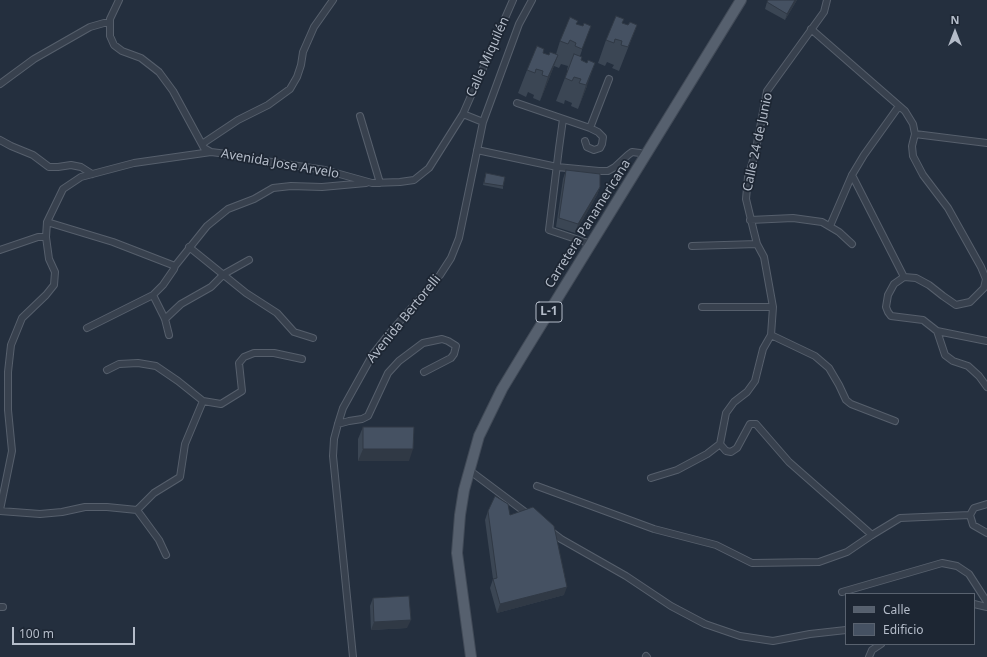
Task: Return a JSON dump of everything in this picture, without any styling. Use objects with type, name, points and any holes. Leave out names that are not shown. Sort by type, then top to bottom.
[{"type":"main road","name":"Carretera Panamericana","points":[[471,657],[457,553],[460,515],[464,490],[479,436],[502,389],[741,0]]},
{"type":"street","name":"Avenida Jose Arvelo","points":[[119,0],[110,19],[110,36],[114,45],[122,51],[141,58],[159,72],[173,91],[204,148],[211,152],[325,170],[372,183],[408,181],[414,180],[429,168],[463,114]]},
{"type":"street","points":[[202,144],[238,120],[268,105],[290,89],[297,77],[303,52],[314,27],[333,0]]},
{"type":"street","name":"Avenida Bertorelli","points":[[353,657],[333,456],[334,439],[338,424],[343,408],[373,354],[440,275],[451,258],[459,238],[483,122],[519,24],[532,0]]},
{"type":"street","name":"Calle 24 de Junio","points":[[720,444],[726,413],[734,402],[747,392],[755,381],[763,349],[771,335],[774,307],[764,257],[757,244],[746,199],[748,177],[755,154],[767,91],[824,12],[827,0]]},
{"type":"street","name":"Calle Miquilén","points":[[463,114],[511,1]]},
{"type":"street","points":[[0,84],[34,59],[90,27],[110,23]]},
{"type":"street","points":[[811,29],[905,111],[913,124],[915,134],[912,146],[913,156],[923,175],[948,208],[981,267],[986,279],[984,288],[970,302],[956,305],[930,285],[916,278],[904,277],[894,284],[888,296],[886,307],[888,312],[892,316],[923,320],[937,331],[987,341]]},
{"type":"street","points":[[590,128],[609,79]]},
{"type":"street","points":[[517,103],[590,128],[598,132],[603,137],[600,148],[594,150],[587,148],[585,141]]},
{"type":"street","points":[[830,226],[852,175],[864,155],[899,106]]},
{"type":"street","points":[[463,114],[483,122]]},
{"type":"street","points":[[360,116],[380,183]]},
{"type":"street","points":[[563,119],[549,230],[591,244]]},
{"type":"street","points":[[915,134],[987,143]]},
{"type":"street","points":[[0,140],[33,155],[49,167],[71,165],[81,167],[92,174]]},
{"type":"street","points":[[477,150],[556,167],[599,171],[608,171],[615,167],[632,152],[646,155]]},
{"type":"street","points":[[166,555],[159,540],[137,510],[108,507],[85,507],[62,512],[40,514],[0,510],[12,451],[8,410],[8,372],[11,345],[22,318],[46,295],[54,285],[55,272],[49,259],[46,237],[47,222],[63,189],[80,177],[134,163],[211,152]]},
{"type":"street","points":[[852,175],[904,277]]},
{"type":"street","points":[[87,328],[153,294],[168,279],[175,266],[206,226],[228,209],[254,199],[273,188],[291,186],[322,187],[372,183]]},
{"type":"street","points":[[750,220],[793,218],[822,222],[830,226],[852,244]]},
{"type":"street","points":[[47,222],[113,242],[175,266]]},
{"type":"street","points":[[0,250],[38,237],[46,237]]},
{"type":"street","points":[[692,246],[757,244]]},
{"type":"street","points":[[189,247],[246,293],[277,314],[294,332],[313,338]]},
{"type":"street","points":[[165,319],[181,304],[211,287],[224,274],[249,260]]},
{"type":"street","points":[[153,294],[165,319],[169,336]]},
{"type":"street","points":[[702,306],[774,307]]},
{"type":"street","points":[[937,331],[945,355],[953,361],[968,366],[987,388]]},
{"type":"street","points":[[771,335],[815,356],[829,368],[846,400],[851,404],[895,422]]},
{"type":"street","points":[[338,424],[362,419],[368,416],[388,373],[423,343],[442,339],[448,340],[456,346],[452,358],[424,372]]},
{"type":"street","points":[[107,370],[119,364],[138,363],[156,366],[178,381],[203,402],[221,404],[242,391],[239,363],[244,357],[254,353],[274,353],[302,359]]},
{"type":"street","points":[[137,510],[154,493],[180,477],[185,444],[203,402]]},
{"type":"street","points":[[651,478],[677,470],[707,454],[720,444],[726,451],[731,452],[736,448],[750,424],[756,424],[789,462],[872,535]]},
{"type":"street","points":[[469,470],[537,521]]},
{"type":"street","points":[[537,486],[654,529],[716,545],[752,563],[819,562],[847,552],[900,518],[970,515]]},
{"type":"street","points":[[987,504],[974,508],[970,515],[973,525],[987,533]]},
{"type":"street","points":[[543,525],[561,539],[626,576],[671,606],[705,624],[740,636],[773,641],[810,634],[845,630]]},
{"type":"street","points":[[842,592],[942,563],[957,566],[969,574],[987,602]]},
{"type":"street","points":[[975,604],[987,607]]},
{"type":"street","points":[[869,657],[872,650],[880,645]]},
{"type":"building","points":[[768,0],[795,0],[787,14],[767,2]]},
{"type":"building","points":[[616,16],[624,19],[622,23],[628,25],[630,22],[637,25],[628,47],[621,45],[622,41],[615,39],[614,43],[606,40]]},
{"type":"building","points":[[570,17],[578,21],[576,24],[583,26],[584,23],[591,26],[582,49],[575,46],[576,43],[570,40],[568,44],[560,41]]},
{"type":"building","points":[[537,46],[544,49],[543,53],[549,55],[550,52],[558,55],[548,77],[542,75],[543,71],[536,69],[535,73],[527,70]]},
{"type":"building","points":[[574,54],[582,57],[581,60],[587,63],[588,60],[595,63],[586,85],[579,83],[581,79],[574,77],[572,81],[565,78]]},
{"type":"building","points":[[566,170],[600,174],[600,187],[578,224],[559,218]]},
{"type":"building","points":[[486,173],[505,177],[503,186],[484,183]]},
{"type":"building","points":[[363,427],[414,427],[413,449],[363,449]]},
{"type":"building","points":[[495,496],[508,504],[510,515],[533,507],[554,526],[567,587],[500,604],[493,579],[497,578],[488,511]]},
{"type":"building","points":[[409,596],[411,620],[374,622],[373,598]]}]
